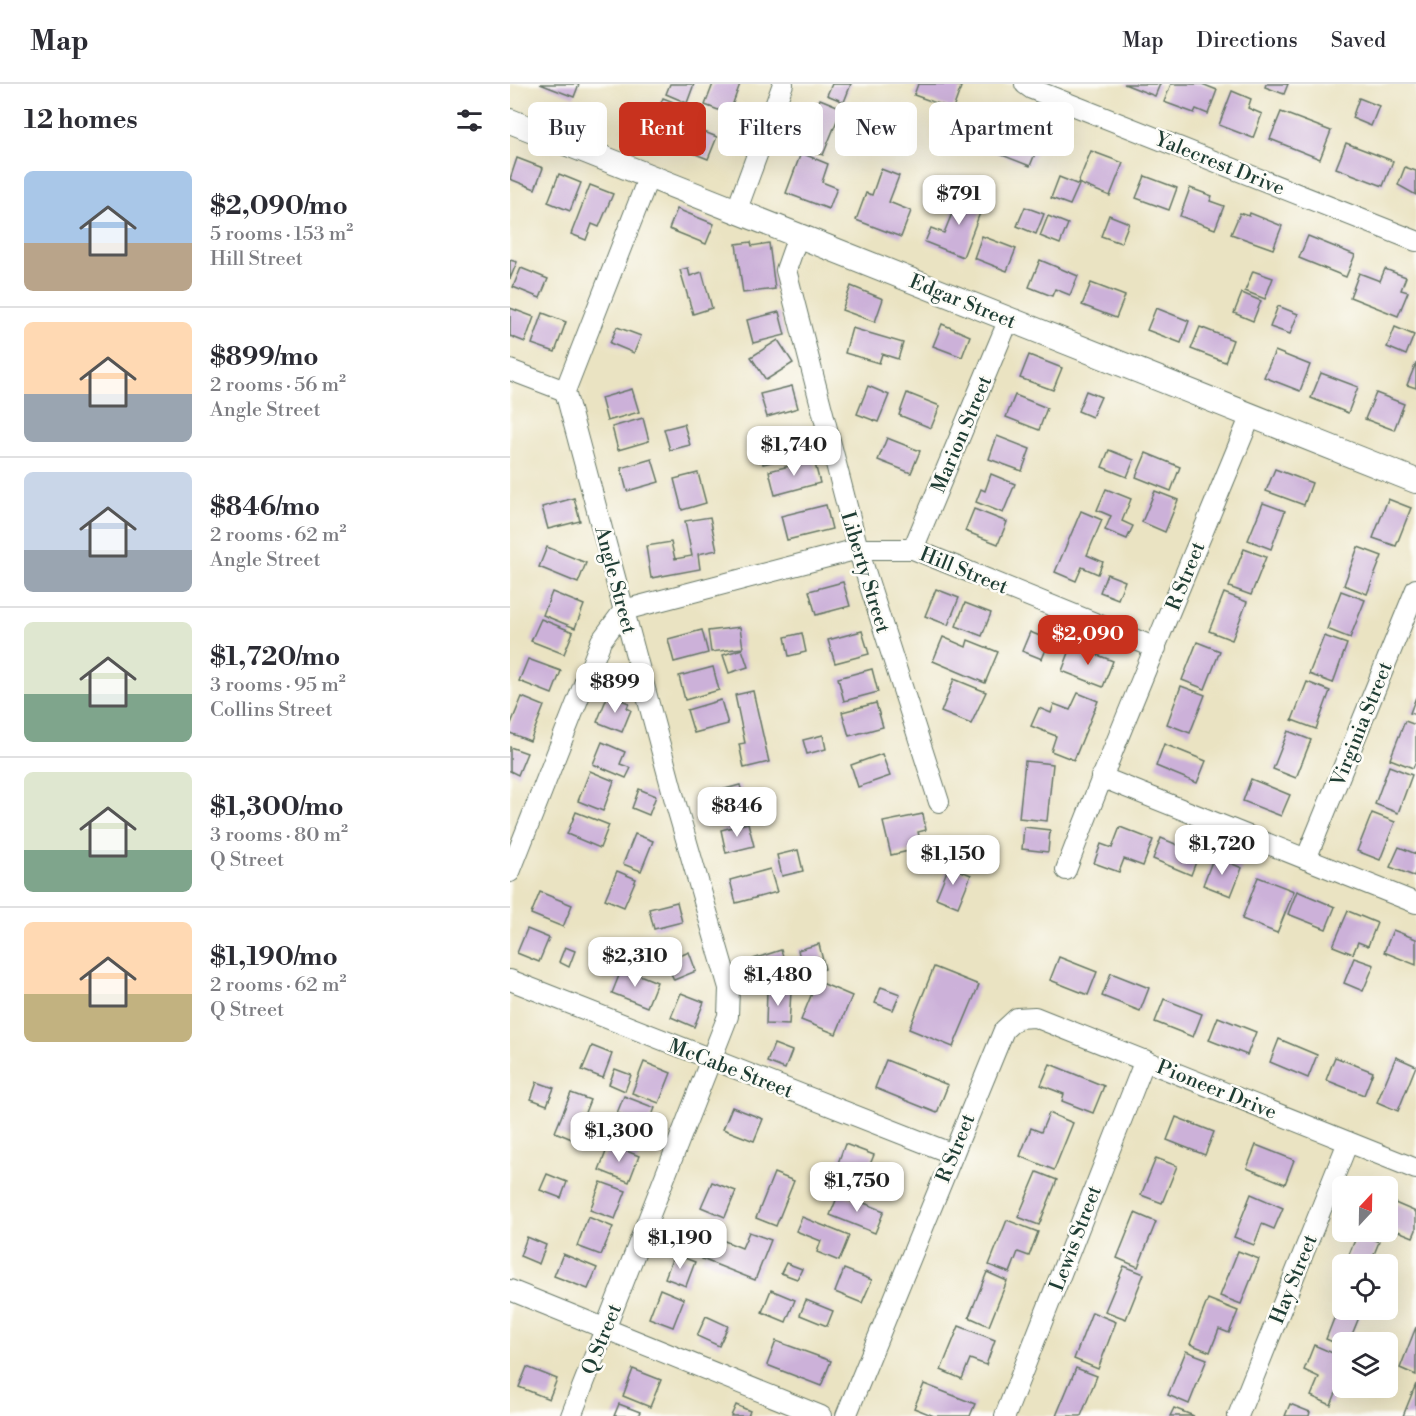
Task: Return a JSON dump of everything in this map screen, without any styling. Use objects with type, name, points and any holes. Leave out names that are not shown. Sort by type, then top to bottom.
[{"type":"street","points":[[736,212],[783,84]]},
{"type":"street","name":"Yalecrest Drive","points":[[1025,84],[1032,89],[1416,241]]},
{"type":"street","name":"Edgar Street","points":[[510,121],[1416,481]]},
{"type":"street","points":[[510,370],[565,391],[649,176]]},
{"type":"street","name":"Liberty Street","points":[[798,236],[786,270],[858,549],[939,802]]},
{"type":"street","name":"Marion Street","points":[[913,549],[1009,319]]},
{"type":"street","name":"Angle Street","points":[[565,391],[675,801],[729,988],[728,1016],[710,1060]]},
{"type":"street","name":"R Street","points":[[1066,870],[1101,777],[1251,415]]},
{"type":"street","name":"Hill Street","points":[[624,610],[858,549],[913,549],[1156,648]]},
{"type":"street","name":"Virginia Street","points":[[1306,859],[1416,589]]},
{"type":"street","points":[[510,872],[601,641],[624,610]]},
{"type":"street","points":[[1101,777],[1416,903]]},
{"type":"street","name":"McCabe Street","points":[[510,981],[953,1154]]},
{"type":"street","name":"Pioneer Drive","points":[[1017,1018],[1035,1017],[1416,1169]]},
{"type":"street","name":"R Street","points":[[846,1416],[1004,1030],[1017,1018]]},
{"type":"street","name":"Q Street","points":[[571,1416],[710,1060]]},
{"type":"street","name":"Lewis Street","points":[[1005,1416],[1145,1060]]},
{"type":"street","name":"Hay Street","points":[[1238,1416],[1348,1142]]},
{"type":"street","points":[[510,1290],[821,1416]]},
{"type":"building","points":[[540,84],[579,84],[574,97]]},
{"type":"building","points":[[670,84],[694,84],[687,102],[666,94]]},
{"type":"building","points":[[713,84],[740,84],[733,102],[718,102],[718,110],[706,105]]},
{"type":"building","points":[[832,84],[851,84],[844,102],[827,95]]},
{"type":"building","points":[[918,84],[953,84],[961,87],[956,102],[934,102],[914,95]]},
{"type":"building","points":[[1124,84],[1160,84],[1155,96]]},
{"type":"building","points":[[1171,84],[1202,84],[1217,90],[1208,114],[1196,109],[1194,113],[1164,102]]},
{"type":"building","points":[[1266,84],[1288,84],[1284,94],[1265,87]]},
{"type":"building","points":[[1232,91],[1251,99],[1248,108],[1262,114],[1253,138],[1219,125]]},
{"type":"building","points":[[663,98],[674,102],[661,102]]},
{"type":"building","points":[[1359,98],[1379,106],[1371,126],[1352,118]]},
{"type":"building","points":[[820,99],[835,105],[835,125],[823,155],[823,102],[819,102]]},
{"type":"building","points":[[1281,112],[1331,131],[1320,159],[1270,139]]},
{"type":"building","points":[[706,133],[717,137],[708,159],[700,156],[706,156]]},
{"type":"building","points":[[1346,143],[1393,161],[1383,186],[1336,168]]},
{"type":"building","points":[[1091,151],[1123,163],[1110,196],[1078,183]]},
{"type":"building","points":[[800,156],[808,156],[828,164],[822,182],[837,188],[829,209],[786,193]]},
{"type":"building","points":[[1004,156],[1034,156],[1030,166]]},
{"type":"building","points":[[517,158],[543,168],[535,189],[510,179]]},
{"type":"building","points":[[1405,167],[1416,171],[1416,195],[1398,185]]},
{"type":"building","points":[[881,169],[899,176],[889,202],[911,211],[901,237],[856,220],[866,193],[872,195]]},
{"type":"building","points":[[559,174],[581,183],[570,211],[548,202]]},
{"type":"building","points":[[1145,176],[1177,188],[1169,210],[1136,198]]},
{"type":"building","points":[[1059,177],[1079,185],[1070,205],[1051,198]]},
{"type":"building","points":[[590,185],[613,194],[599,227],[592,224],[586,240],[571,234]]},
{"type":"building","points":[[1190,188],[1212,196],[1210,201],[1224,206],[1215,229],[1180,216]]},
{"type":"building","points":[[961,191],[985,200],[963,257],[925,242],[931,228],[944,233]]},
{"type":"building","points":[[1025,207],[1044,214],[1036,234],[1017,226]]},
{"type":"building","points":[[677,209],[714,224],[706,244],[669,229]]},
{"type":"building","points":[[1240,213],[1249,216],[1250,213],[1282,226],[1273,249],[1231,234]]},
{"type":"building","points":[[1109,215],[1129,223],[1121,243],[1101,236]]},
{"type":"building","points":[[1048,216],[1068,224],[1060,244],[1040,236]]},
{"type":"building","points":[[982,236],[1016,249],[1007,271],[974,258]]},
{"type":"building","points":[[1308,236],[1355,255],[1346,277],[1299,258]]},
{"type":"building","points":[[751,242],[752,246],[769,243],[775,289],[743,293],[736,244]]},
{"type":"building","points":[[510,260],[517,262],[510,279]]},
{"type":"building","points":[[1040,260],[1078,276],[1070,295],[1055,289],[1052,296],[1029,287]]},
{"type":"building","points":[[521,268],[548,279],[540,298],[513,287]]},
{"type":"building","points":[[688,268],[690,276],[702,272],[712,308],[693,314],[680,270]]},
{"type":"building","points":[[1385,269],[1406,277],[1401,290],[1408,292],[1398,316],[1350,297],[1359,273],[1380,281]]},
{"type":"building","points":[[1253,271],[1273,278],[1265,299],[1245,291]]},
{"type":"building","points":[[1091,283],[1125,296],[1116,318],[1082,305]]},
{"type":"building","points":[[851,286],[883,299],[875,322],[842,310]]},
{"type":"building","points":[[1242,293],[1261,301],[1253,321],[1234,313]]},
{"type":"building","points":[[1278,306],[1298,314],[1290,334],[1270,327]]},
{"type":"building","points":[[510,308],[534,317],[525,342],[510,336]]},
{"type":"building","points":[[1156,308],[1189,321],[1181,343],[1147,330]]},
{"type":"building","points":[[779,312],[785,335],[753,343],[747,320]]},
{"type":"building","points":[[543,313],[566,322],[555,352],[532,344]]},
{"type":"building","points":[[942,324],[970,336],[962,357],[933,346]]},
{"type":"building","points":[[617,327],[641,336],[634,353],[610,343]]},
{"type":"building","points":[[1200,327],[1233,340],[1225,362],[1191,349]]},
{"type":"building","points":[[1395,327],[1414,335],[1406,355],[1387,347]]},
{"type":"building","points":[[852,328],[903,343],[898,359],[882,354],[879,363],[845,353]]},
{"type":"building","points":[[778,340],[793,363],[766,380],[751,357]]},
{"type":"building","points":[[1275,351],[1310,365],[1300,391],[1264,377]]},
{"type":"building","points":[[1029,355],[1062,368],[1053,390],[1020,378]]},
{"type":"building","points":[[1416,363],[1416,388],[1407,385]]},
{"type":"building","points":[[1321,373],[1358,387],[1348,413],[1311,398]]},
{"type":"building","points":[[792,386],[798,408],[767,417],[760,394]]},
{"type":"building","points":[[868,386],[889,395],[878,422],[857,414]]},
{"type":"building","points":[[632,389],[639,412],[607,421],[601,398]]},
{"type":"building","points":[[1086,391],[1101,397],[1092,417],[1078,411]]},
{"type":"building","points":[[907,393],[940,406],[931,428],[899,415]]},
{"type":"building","points":[[1376,393],[1404,404],[1394,430],[1365,419]]},
{"type":"building","points":[[1015,395],[1047,408],[1039,430],[1006,417]]},
{"type":"building","points":[[643,418],[649,441],[618,450],[612,427]]},
{"type":"building","points":[[684,424],[690,445],[670,450],[664,429]]},
{"type":"building","points":[[802,429],[808,453],[763,464],[757,441]]},
{"type":"building","points":[[997,436],[1030,449],[1022,471],[989,459]]},
{"type":"building","points":[[887,438],[920,451],[911,473],[878,460]]},
{"type":"building","points":[[1109,450],[1134,460],[1127,477],[1102,467]]},
{"type":"building","points":[[1146,453],[1180,467],[1171,491],[1136,477]]},
{"type":"building","points":[[652,459],[659,482],[627,491],[621,468]]},
{"type":"building","points":[[814,460],[820,483],[775,495],[769,471]]},
{"type":"building","points":[[1275,469],[1312,483],[1304,505],[1266,491]]},
{"type":"building","points":[[698,473],[706,503],[682,510],[674,479]]},
{"type":"building","points":[[991,474],[1015,484],[1003,513],[976,502],[981,489],[985,491]]},
{"type":"building","points":[[1106,489],[1131,499],[1122,521],[1133,526],[1127,539],[1105,530],[1111,516],[1097,510]]},
{"type":"building","points":[[1155,491],[1178,500],[1165,532],[1142,522]]},
{"type":"building","points":[[574,498],[580,521],[548,529],[542,507]]},
{"type":"building","points":[[1388,499],[1411,508],[1396,546],[1373,538]]},
{"type":"building","points":[[1263,503],[1285,511],[1271,549],[1248,540]]},
{"type":"building","points":[[826,505],[832,529],[787,540],[781,516]]},
{"type":"building","points":[[974,509],[1007,522],[998,544],[965,531]]},
{"type":"building","points":[[1081,511],[1102,520],[1087,555],[1103,562],[1098,574],[1082,567],[1076,581],[1055,572]]},
{"type":"building","points":[[710,517],[717,550],[698,554],[700,569],[651,578],[646,546],[671,542],[675,559],[692,556],[685,521]]},
{"type":"building","points":[[547,547],[586,563],[578,583],[539,567]]},
{"type":"building","points":[[1358,547],[1382,556],[1367,594],[1344,585]]},
{"type":"building","points":[[1244,549],[1266,557],[1251,595],[1229,587]]},
{"type":"building","points":[[1107,574],[1125,581],[1118,599],[1100,592]]},
{"type":"building","points":[[843,582],[850,606],[816,615],[809,591]]},
{"type":"building","points":[[936,589],[959,598],[948,625],[925,616]]},
{"type":"building","points":[[1341,591],[1365,600],[1350,638],[1327,629]]},
{"type":"building","points":[[552,592],[584,605],[575,628],[543,615]]},
{"type":"building","points":[[1224,593],[1247,602],[1232,640],[1209,631]]},
{"type":"building","points":[[965,603],[991,613],[982,636],[956,626]]},
{"type":"building","points":[[541,619],[573,632],[564,654],[531,641]]},
{"type":"building","points":[[740,627],[743,648],[711,652],[708,631]]},
{"type":"building","points":[[1056,629],[1071,635],[1066,649],[1051,642]]},
{"type":"building","points":[[702,630],[708,653],[674,662],[668,639]]},
{"type":"building","points":[[862,631],[869,654],[835,663],[828,640]]},
{"type":"building","points":[[1030,632],[1050,640],[1042,659],[1022,651]]},
{"type":"building","points":[[802,633],[806,652],[789,656],[785,637]]},
{"type":"building","points":[[1324,636],[1347,644],[1333,683],[1309,674]]},
{"type":"building","points":[[943,637],[966,647],[968,640],[998,652],[985,683],[933,661]]},
{"type":"building","points":[[1197,642],[1220,651],[1205,689],[1182,680]]},
{"type":"building","points":[[1072,645],[1113,661],[1103,687],[1062,671]]},
{"type":"building","points":[[742,649],[748,667],[729,673],[723,655]]},
{"type":"building","points":[[528,659],[561,671],[552,694],[519,681]]},
{"type":"building","points":[[713,667],[719,690],[685,700],[679,676]]},
{"type":"building","points":[[872,669],[878,692],[844,701],[838,678]]},
{"type":"building","points":[[954,679],[986,692],[971,724],[941,712]]},
{"type":"building","points":[[1307,682],[1330,691],[1316,729],[1292,720]]},
{"type":"building","points":[[1181,686],[1205,695],[1190,733],[1167,724]]},
{"type":"building","points":[[753,691],[769,762],[744,768],[739,744],[745,743],[735,695]]},
{"type":"building","points":[[1078,693],[1098,701],[1074,760],[1051,751],[1056,736],[1031,726],[1039,708],[1051,713],[1054,704],[1070,710]]},
{"type":"building","points":[[608,695],[629,703],[627,708],[631,710],[622,732],[597,722]]},
{"type":"building","points":[[522,697],[544,706],[530,741],[510,733],[510,726]]},
{"type":"building","points":[[1416,697],[1416,715],[1410,713]]},
{"type":"building","points":[[721,700],[728,724],[694,733],[687,710]]},
{"type":"building","points":[[876,703],[883,727],[849,736],[842,712]]},
{"type":"building","points":[[1405,721],[1416,725],[1416,761],[1413,768],[1390,759]]},
{"type":"building","points":[[1288,731],[1311,740],[1296,778],[1273,769]]},
{"type":"building","points":[[823,735],[826,749],[807,754],[803,740]]},
{"type":"building","points":[[602,742],[625,752],[620,764],[631,768],[626,778],[593,764]]},
{"type":"building","points":[[1164,744],[1206,761],[1197,783],[1156,766]]},
{"type":"building","points":[[510,747],[527,753],[518,775],[510,771]]},
{"type":"building","points":[[882,754],[890,776],[858,787],[851,765]]},
{"type":"building","points":[[1025,761],[1053,764],[1047,821],[1019,818]]},
{"type":"building","points":[[1389,766],[1412,775],[1398,813],[1375,804]]},
{"type":"building","points":[[590,771],[614,781],[603,811],[578,801]]},
{"type":"building","points":[[1251,779],[1290,795],[1281,816],[1243,801]]},
{"type":"building","points":[[740,785],[748,813],[722,820],[714,792]]},
{"type":"building","points":[[639,789],[656,796],[649,815],[632,808]]},
{"type":"building","points":[[576,812],[609,825],[600,848],[567,834]]},
{"type":"building","points":[[1372,813],[1395,822],[1380,860],[1357,851]]},
{"type":"building","points":[[923,814],[926,830],[918,832],[922,848],[891,855],[883,822]]},
{"type":"building","points":[[748,823],[754,846],[726,853],[721,830]]},
{"type":"building","points":[[1024,827],[1050,830],[1048,852],[1022,849]]},
{"type":"building","points":[[1120,827],[1153,840],[1143,866],[1124,859],[1119,872],[1094,863],[1101,844],[1112,848]]},
{"type":"building","points":[[635,834],[653,841],[641,871],[623,864]]},
{"type":"building","points":[[1161,838],[1199,854],[1191,875],[1153,859]]},
{"type":"building","points":[[1399,847],[1416,854],[1414,876],[1390,867]]},
{"type":"building","points":[[798,850],[803,871],[782,876],[777,855]]},
{"type":"building","points":[[1214,856],[1242,868],[1231,896],[1203,885]]},
{"type":"building","points":[[949,866],[971,875],[958,907],[936,898]]},
{"type":"building","points":[[770,869],[777,892],[736,903],[730,880]]},
{"type":"building","points":[[617,871],[636,879],[624,907],[605,899]]},
{"type":"building","points":[[1258,877],[1294,891],[1277,933],[1242,919]]},
{"type":"building","points":[[1297,891],[1335,907],[1326,929],[1288,914]]},
{"type":"building","points":[[540,892],[572,905],[563,927],[531,914]]},
{"type":"building","points":[[677,902],[682,922],[654,929],[649,909]]},
{"type":"building","points":[[1348,911],[1377,923],[1368,946],[1358,942],[1353,954],[1333,946]]},
{"type":"building","points":[[527,929],[549,938],[539,962],[517,953]]},
{"type":"building","points":[[1393,930],[1416,939],[1416,965],[1384,952]]},
{"type":"building","points":[[819,944],[825,969],[804,975],[798,950]]},
{"type":"building","points":[[565,947],[575,951],[569,967],[559,962]]},
{"type":"building","points":[[781,950],[788,972],[760,981],[753,959]]},
{"type":"building","points":[[689,952],[696,971],[674,980],[666,962]]},
{"type":"building","points":[[1059,957],[1097,972],[1088,995],[1050,980]]},
{"type":"building","points":[[1354,958],[1374,965],[1363,991],[1344,983]]},
{"type":"building","points":[[934,967],[979,985],[953,1047],[909,1029]]},
{"type":"building","points":[[622,968],[657,982],[647,1007],[612,993]]},
{"type":"building","points":[[1111,973],[1149,988],[1140,1011],[1102,996]]},
{"type":"building","points":[[817,981],[852,996],[836,1034],[801,1020]]},
{"type":"building","points":[[881,987],[900,994],[893,1010],[875,1003]]},
{"type":"building","points":[[767,990],[791,991],[789,1025],[766,1024]]},
{"type":"building","points":[[681,993],[704,1002],[694,1027],[671,1017]]},
{"type":"building","points":[[1164,999],[1202,1014],[1193,1037],[1155,1022]]},
{"type":"building","points":[[1218,1017],[1256,1032],[1247,1055],[1209,1040]]},
{"type":"building","points":[[1279,1039],[1317,1055],[1308,1078],[1270,1062]]},
{"type":"building","points":[[774,1044],[792,1051],[785,1069],[767,1062]]},
{"type":"building","points":[[592,1046],[612,1054],[603,1078],[582,1070]]},
{"type":"building","points":[[1335,1057],[1373,1072],[1364,1095],[1326,1080]]},
{"type":"building","points":[[1396,1057],[1416,1066],[1398,1111],[1377,1102]]},
{"type":"building","points":[[886,1060],[948,1085],[937,1113],[875,1088]]},
{"type":"building","points":[[644,1062],[671,1073],[659,1103],[632,1093]]},
{"type":"building","points":[[1050,1064],[1104,1086],[1093,1113],[1062,1101],[1064,1094],[1041,1085]]},
{"type":"building","points":[[615,1069],[631,1075],[625,1091],[609,1084]]},
{"type":"building","points":[[537,1082],[554,1088],[547,1105],[531,1099]]},
{"type":"building","points":[[571,1093],[590,1100],[574,1140],[555,1132]]},
{"type":"building","points":[[624,1096],[655,1108],[643,1138],[623,1130],[628,1118],[617,1113]]},
{"type":"building","points":[[732,1107],[763,1119],[754,1141],[723,1129]]},
{"type":"building","points":[[1049,1113],[1073,1123],[1054,1170],[1020,1156],[1031,1128],[1041,1132]]},
{"type":"building","points":[[1176,1117],[1214,1132],[1205,1155],[1167,1140]]},
{"type":"building","points":[[609,1144],[639,1156],[629,1182],[599,1170]]},
{"type":"building","points":[[845,1144],[874,1155],[866,1174],[838,1163]]},
{"type":"building","points":[[1256,1145],[1294,1160],[1285,1184],[1247,1168]]},
{"type":"building","points":[[1156,1158],[1177,1166],[1162,1203],[1141,1195]]},
{"type":"building","points":[[1037,1172],[1057,1180],[1039,1225],[1018,1217]]},
{"type":"building","points":[[774,1173],[794,1181],[776,1226],[756,1218]]},
{"type":"building","points":[[547,1174],[567,1182],[561,1198],[540,1190]]},
{"type":"building","points":[[601,1182],[626,1191],[615,1219],[590,1210]]},
{"type":"building","points":[[712,1182],[736,1191],[725,1217],[701,1207]]},
{"type":"building","points":[[839,1193],[884,1211],[875,1233],[830,1215]]},
{"type":"building","points":[[1251,1194],[1283,1208],[1274,1229],[1262,1224],[1254,1245],[1234,1237]]},
{"type":"building","points":[[1398,1204],[1416,1212],[1416,1230],[1413,1237],[1398,1231]]},
{"type":"building","points":[[1135,1213],[1156,1222],[1138,1267],[1117,1258]]},
{"type":"building","points":[[588,1217],[613,1227],[601,1255],[577,1246]]},
{"type":"building","points":[[802,1217],[849,1236],[839,1261],[817,1252],[821,1241],[796,1231]]},
{"type":"building","points":[[1007,1220],[1038,1232],[1029,1256],[1018,1252],[1010,1273],[989,1265]]},
{"type":"building","points":[[749,1232],[771,1240],[755,1280],[702,1259],[712,1236],[742,1248]]},
{"type":"building","points":[[527,1237],[546,1245],[539,1264],[520,1256]]},
{"type":"building","points":[[1354,1242],[1379,1242],[1374,1254],[1349,1254]]},
{"type":"building","points":[[1238,1251],[1259,1259],[1241,1304],[1220,1296]]},
{"type":"building","points":[[563,1254],[597,1268],[588,1289],[554,1276]]},
{"type":"building","points":[[674,1254],[695,1262],[686,1286],[665,1278]]},
{"type":"building","points":[[786,1263],[802,1269],[797,1279],[781,1273]]},
{"type":"building","points":[[1124,1266],[1144,1274],[1126,1319],[1105,1311]]},
{"type":"building","points":[[844,1269],[872,1280],[862,1303],[835,1292]]},
{"type":"building","points":[[987,1272],[1007,1281],[989,1326],[969,1317]]},
{"type":"building","points":[[660,1289],[684,1299],[673,1327],[649,1318]]},
{"type":"building","points":[[771,1290],[795,1300],[786,1322],[762,1312]]},
{"type":"building","points":[[1208,1299],[1238,1311],[1229,1333],[1219,1329],[1210,1352],[1190,1344]]},
{"type":"building","points":[[806,1300],[833,1311],[827,1326],[800,1315]]},
{"type":"building","points":[[1092,1312],[1116,1322],[1098,1369],[1074,1359]]},
{"type":"building","points":[[706,1316],[728,1326],[719,1346],[697,1336]]},
{"type":"building","points":[[1333,1320],[1358,1320],[1353,1332],[1332,1332],[1332,1342],[1326,1339]]},
{"type":"building","points":[[959,1326],[995,1340],[986,1365],[970,1359],[962,1379],[941,1370]]},
{"type":"building","points":[[1416,1327],[1416,1375],[1400,1368]]},
{"type":"building","points":[[776,1341],[831,1361],[821,1386],[767,1365]]},
{"type":"building","points":[[1314,1345],[1332,1353],[1332,1398],[1334,1398],[1331,1405],[1311,1396],[1319,1377],[1304,1370]]},
{"type":"building","points":[[1186,1351],[1207,1359],[1189,1404],[1168,1395]]},
{"type":"building","points":[[527,1367],[557,1379],[549,1399],[519,1387]]},
{"type":"building","points":[[1076,1368],[1097,1376],[1081,1416],[1056,1416]]},
{"type":"building","points":[[633,1369],[661,1380],[650,1407],[623,1396]]},
{"type":"building","points":[[924,1384],[975,1404],[970,1416],[934,1416],[914,1408]]},
{"type":"building","points":[[1416,1384],[1416,1416],[1403,1416]]},
{"type":"building","points":[[619,1404],[640,1412],[638,1416],[614,1416]]},
{"type":"building","points":[[1290,1404],[1310,1412],[1309,1416],[1285,1416]]},
{"type":"building","points":[[736,1405],[750,1411],[748,1416],[731,1416]]},
{"type":"building","points":[[1174,1408],[1194,1416],[1170,1416]]}]
